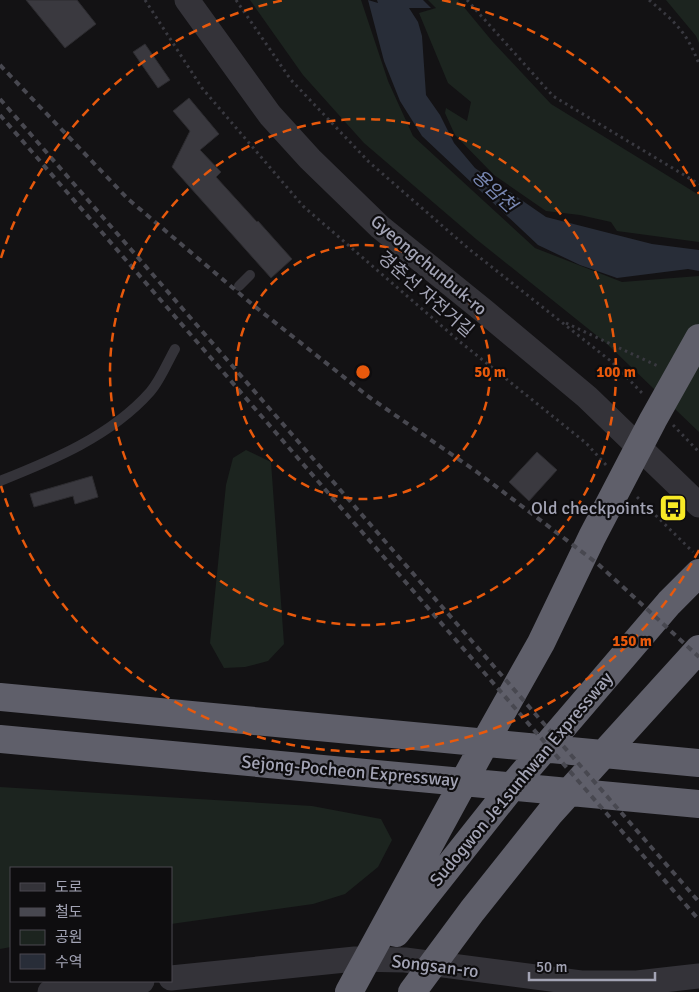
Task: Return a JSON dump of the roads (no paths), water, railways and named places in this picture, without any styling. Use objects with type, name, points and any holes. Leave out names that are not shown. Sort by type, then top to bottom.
[{"type":"highway","points":[[350,992],[409,903],[492,730],[541,643],[592,537],[653,420],[699,338]]},
{"type":"highway","name":"Sudogwon Je1sunhwan Expressway","points":[[409,903],[669,604],[699,573]]},
{"type":"highway","points":[[412,992],[472,911],[550,813],[699,649]]},
{"type":"highway","points":[[0,698],[699,763]]},
{"type":"highway","name":"Sejong-Pocheon Expressway","points":[[0,738],[699,804]]},
{"type":"street","name":"Gyeongchunbuk-ro","points":[[187,0],[270,115],[310,159],[380,227],[587,397],[699,505]]},
{"type":"street","name":"Songsan-ro","points":[[172,978],[356,958],[405,960],[581,983],[638,983],[699,976]]},
{"type":"street","points":[[50,992],[134,982]]},
{"type":"lane","points":[[239,286],[250,275]]},
{"type":"lane","points":[[0,481],[52,460],[115,424],[151,392],[174,350]]},
{"type":"water","name":"용암천","points":[[368,0],[378,3],[377,0],[423,0],[431,8],[409,8],[418,22],[422,36],[426,95],[440,115],[454,143],[475,168],[546,217],[652,244],[699,250],[699,271],[688,269],[617,278],[580,265],[538,245],[422,136],[400,101],[384,61]]},
{"type":"railway","points":[[0,65],[128,199],[253,305],[369,397],[477,472],[598,564],[699,657]]},
{"type":"railway","points":[[0,99],[699,902]]},
{"type":"railway","points":[[0,115],[699,920]]},
{"type":"place","name":"Old checkpoints","points":[[673,508]]}]
